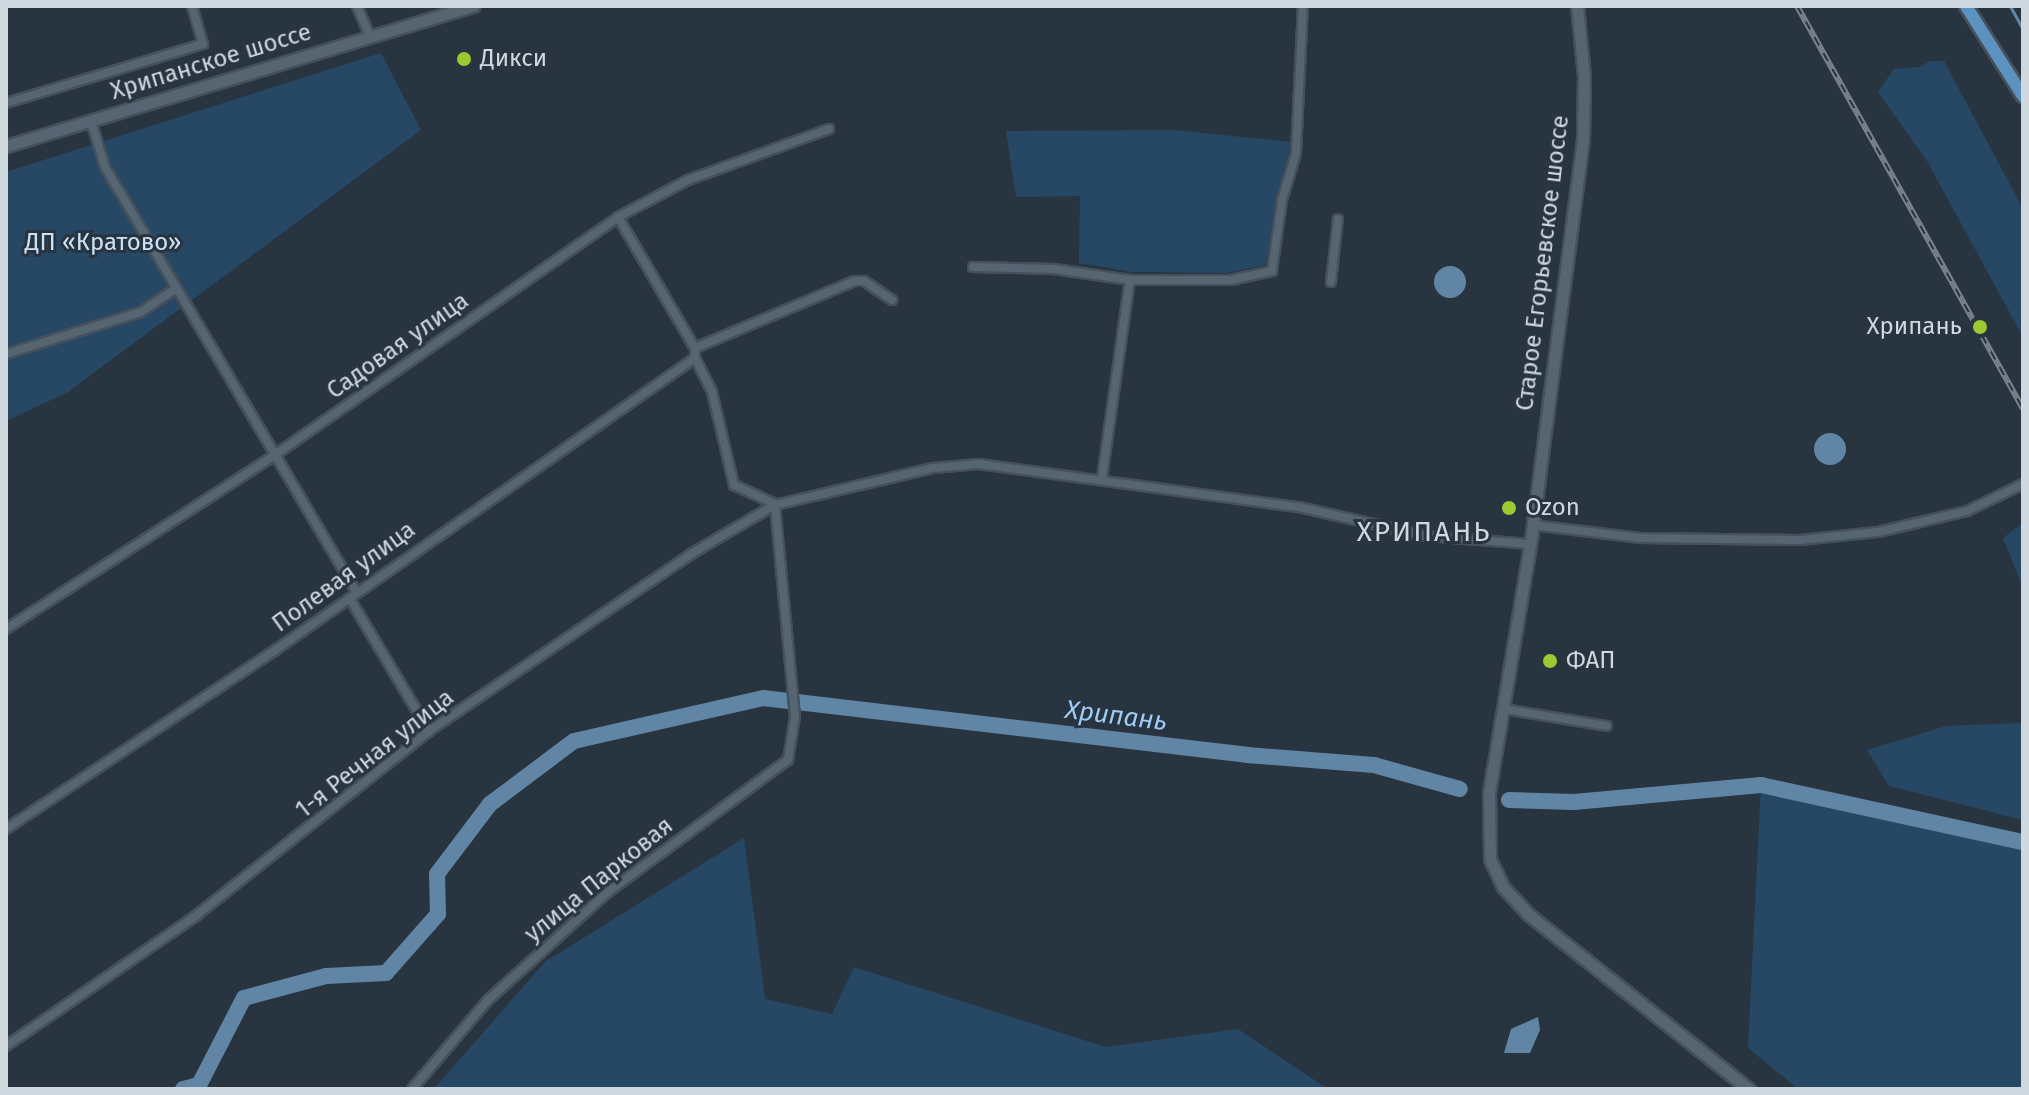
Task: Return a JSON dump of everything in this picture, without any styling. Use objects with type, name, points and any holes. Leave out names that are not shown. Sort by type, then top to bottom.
[{"type":"main road","name":"Хрипанское шоссе","points":[[6,146],[474,6]]},
{"type":"main road","name":"Старое Егорьевское шоссе","points":[[1577,6],[1583,139],[1531,544],[1486,832],[1490,859],[1503,887],[1528,914],[1749,1089]]},
{"type":"main road","points":[[1966,6],[2023,96]]},
{"type":"street","points":[[6,103],[203,44],[192,6]]},
{"type":"street","points":[[357,6],[370,37]]},
{"type":"street","points":[[973,267],[1054,269],[1130,280],[1231,280],[1272,271],[1282,200],[1296,153],[1303,6]]},
{"type":"street","points":[[91,121],[105,167],[429,731]]},
{"type":"street","name":"Садовая улица","points":[[6,629],[272,457],[618,217],[688,180],[829,129]]},
{"type":"street","points":[[618,217],[695,353],[712,392],[734,485],[775,505]]},
{"type":"street","points":[[1331,282],[1338,219]]},
{"type":"street","points":[[1102,478],[1130,280]]},
{"type":"street","name":"Полевая улица","points":[[6,829],[353,596],[695,353],[854,281],[864,281],[892,300]]},
{"type":"street","points":[[6,354],[141,312],[174,290]]},
{"type":"street","name":"1-я Речная улица","points":[[6,1046],[197,915],[429,731],[691,554],[775,505],[933,468],[979,464],[1102,478],[1338,513],[1426,536],[1531,544]]},
{"type":"street","points":[[1533,525],[1640,538],[1800,540],[1878,532],[1967,511],[2023,484]]},
{"type":"street","name":"улица Парковая","points":[[412,1089],[504,984],[608,892],[788,760],[795,717],[775,505]]},
{"type":"street","points":[[1504,709],[1607,726]]},
{"type":"green space","name":"ДП «Кратово»","points":[[381,53],[421,130],[68,392],[6,421],[6,172]]},
{"type":"green space","points":[[1930,61],[1944,61],[2023,209],[2023,337],[1927,161],[1878,92],[1894,69],[1920,67]]},
{"type":"green space","points":[[1174,130],[1292,142],[1276,199],[1266,265],[1226,273],[1132,272],[1079,263],[1080,196],[1016,197],[1006,131]]},
{"type":"green space","points":[[2023,523],[2023,588],[2003,538]]},
{"type":"green space","points":[[2023,723],[2023,820],[1889,786],[1867,750],[1946,726]]},
{"type":"green space","points":[[1761,785],[2023,842],[2023,1089],[1798,1089],[1748,1048]]},
{"type":"green space","points":[[744,838],[765,999],[832,1014],[854,967],[1106,1047],[1238,1029],[1328,1089],[434,1089],[545,962]]},
{"type":"shaded area","points":[[1450,266],[1461,271],[1466,282],[1461,293],[1450,298],[1439,293],[1434,282],[1439,271]]},
{"type":"shaded area","points":[[1830,433],[1841,438],[1846,449],[1841,460],[1830,465],[1819,460],[1814,449],[1819,438]]},
{"type":"shaded area","points":[[1538,1017],[1540,1030],[1530,1053],[1504,1053],[1511,1029]]},
{"type":"waterway","points":[[2010,6],[2023,29]]},
{"type":"waterway","points":[[183,1089],[199,1085],[244,998],[326,976],[386,973],[438,914],[437,874],[490,804],[574,741],[763,698],[1247,755],[1374,765],[1460,789]]},
{"type":"waterway","name":"Хрипань","points":[[1509,800],[1574,802],[1761,785],[2023,842]]},
{"type":"railway","points":[[1797,6],[2023,409]]},
{"type":"place","name":"Дикси","points":[[464,59]]},
{"type":"place","name":"Хрипань","points":[[1980,327]]},
{"type":"place","name":"Ozon","points":[[1509,508]]},
{"type":"place","name":"ФАП","points":[[1550,661]]},
{"type":"district","name":"ХРИПАНЬ","points":[[1424,532]]}]
